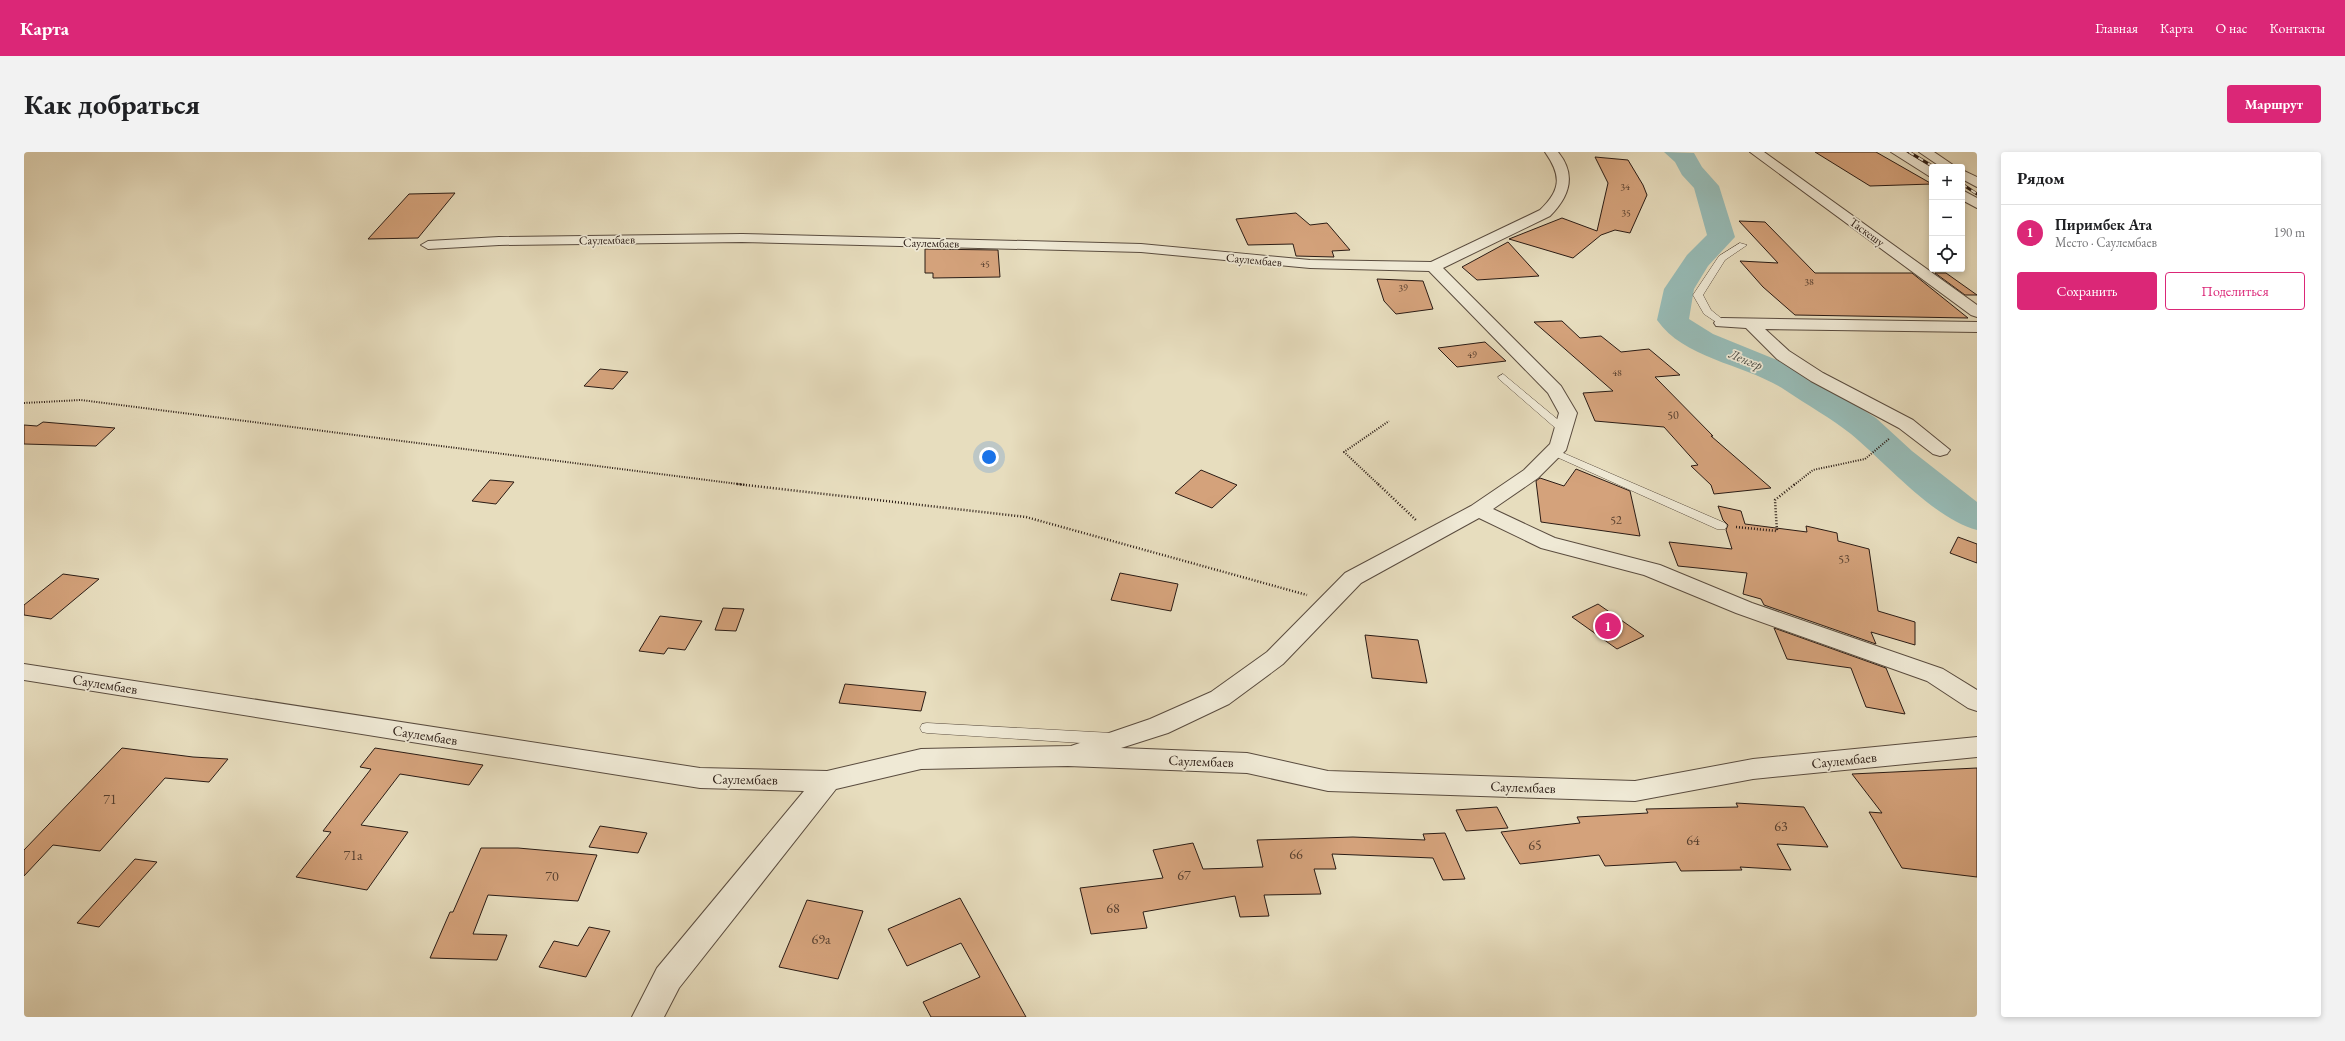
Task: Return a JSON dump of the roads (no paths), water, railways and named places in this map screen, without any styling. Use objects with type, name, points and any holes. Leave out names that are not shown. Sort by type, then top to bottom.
[{"type":"street","name":"Саулембаев","points":[[428,246],[499,241],[742,238],[1141,248],[1310,264],[1434,267],[1545,213],[1557,203],[1564,183],[1561,161],[1551,152]]},
{"type":"street","name":"Таскешу","points":[[1756,152],[1977,312]]},
{"type":"street","points":[[1897,152],[1929,172]]},
{"type":"street","points":[[1925,152],[1945,164]]},
{"type":"street","points":[[1965,176],[1977,183]]},
{"type":"street","points":[[1965,196],[1977,204]]},
{"type":"street","name":"Саулембаев","points":[[1068,756],[1159,726],[1220,698],[1275,658],[1353,578],[1478,510],[1531,474],[1559,446],[1568,413],[1555,390],[1434,267]]},
{"type":"street","points":[[1722,323],[1977,327]]},
{"type":"street","points":[[1751,324],[1783,355],[1817,377],[1873,405],[1906,424],[1940,450]]},
{"type":"street","points":[[1478,510],[1548,543],[1652,570],[1744,608],[1935,675],[1977,702]]},
{"type":"street","name":"Саулембаев","points":[[24,672],[700,778],[827,780],[921,759],[1068,756],[1247,763],[1328,781],[1635,791],[1753,769],[1977,747]]},
{"type":"street","points":[[648,1017],[668,978],[827,780]]},
{"type":"lane","points":[[1722,323],[1707,312],[1698,295],[1722,258],[1743,245]]},
{"type":"lane","points":[[1503,377],[1564,430]]},
{"type":"lane","points":[[1554,452],[1721,526]]},
{"type":"lane","points":[[927,728],[1120,739]]},
{"type":"waterway","name":"Ленгер","points":[[1676,152],[1685,158],[1691,170],[1706,186],[1721,237],[1697,261],[1679,289],[1673,320],[1682,330],[1702,341],[1787,376],[1863,426],[1899,459],[1963,510],[1977,518]]},
{"type":"railway","points":[[1909,152],[1929,164]]},
{"type":"railway","points":[[1965,186],[1977,194]]},
{"type":"place","name":"Пиримбек Ата","points":[[1608,626]]}]
